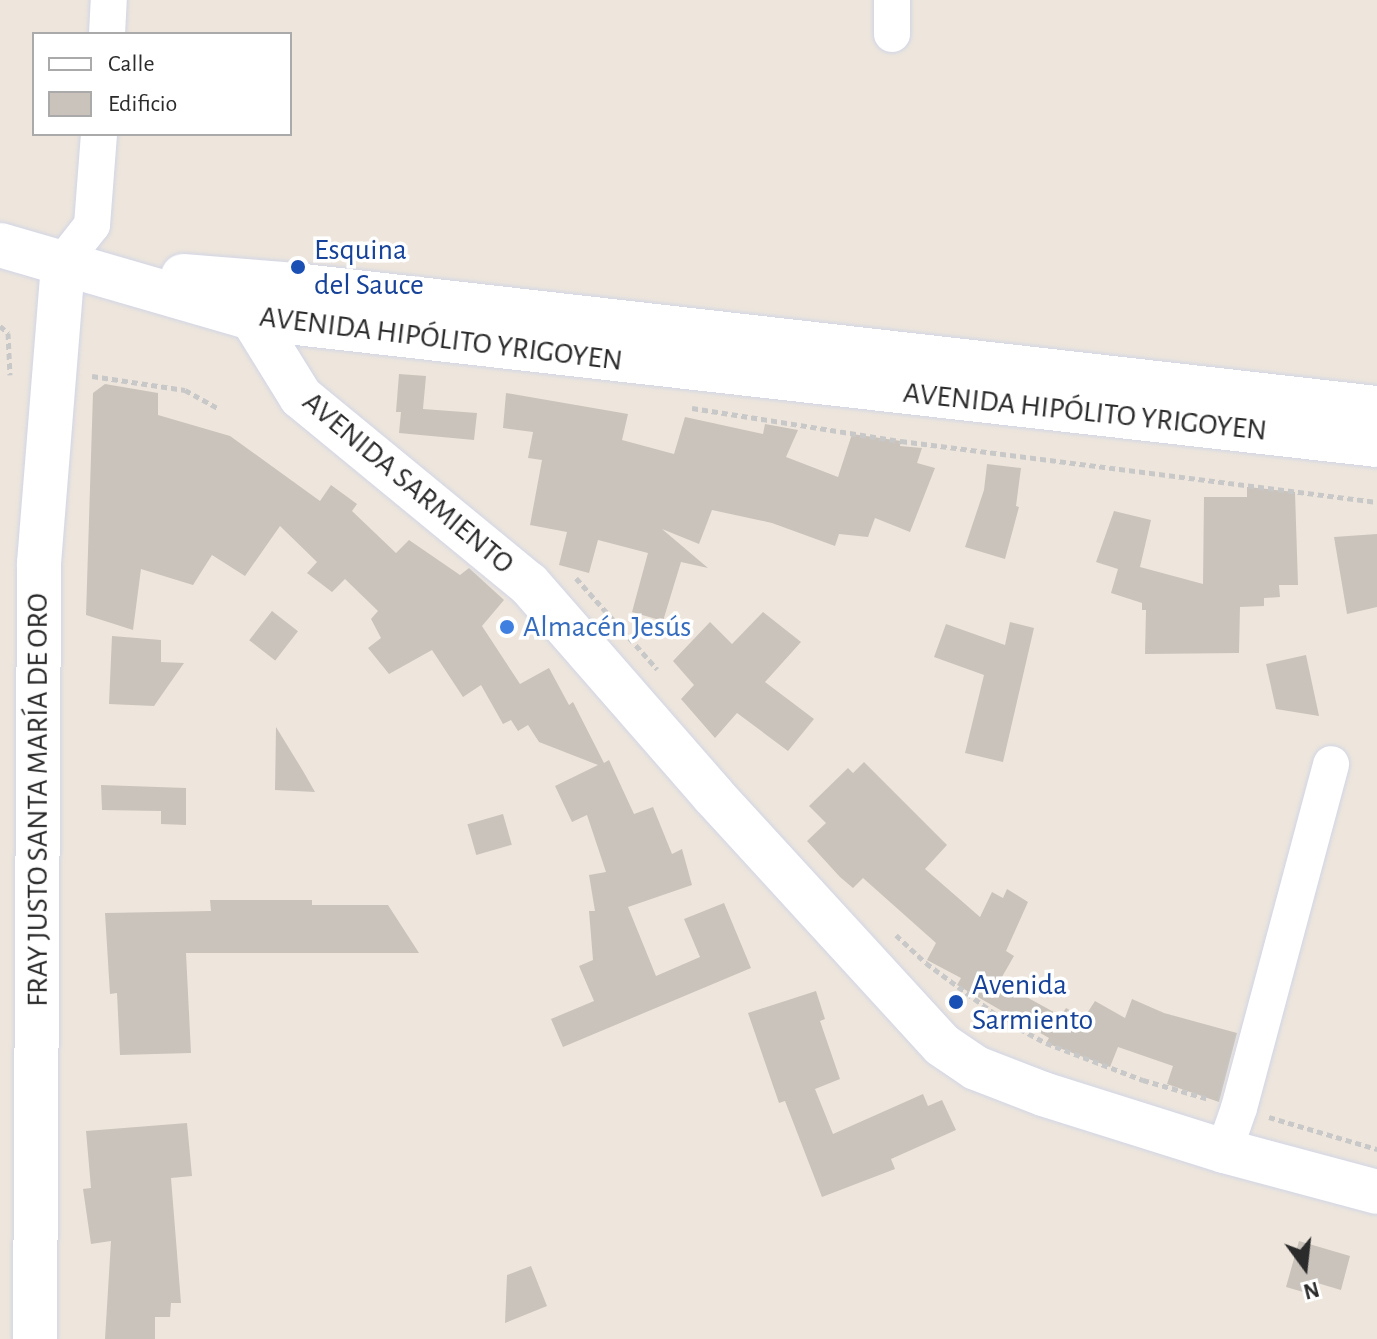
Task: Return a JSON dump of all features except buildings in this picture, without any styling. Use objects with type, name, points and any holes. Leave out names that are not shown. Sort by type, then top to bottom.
[{"type":"street","points":[[107,32],[109,0]]},
{"type":"street","points":[[63,262],[92,225],[99,136]]},
{"type":"street","name":"AVENIDA HIPÓLITO YRIGOYEN","points":[[0,245],[63,262],[250,301],[1377,445]]},
{"type":"street","name":"FRAY JUSTO SANTA MARÍA DE ORO","points":[[35,1339],[39,563],[63,262]]},
{"type":"street","name":"AVENIDA HIPÓLITO YRIGOYEN","points":[[250,301],[295,285],[1377,408]]},
{"type":"street","name":"AVENIDA SARMIENTO","points":[[250,301],[301,397],[529,584],[723,806],[942,1045],[976,1068],[1043,1094],[1224,1151],[1377,1192]]},
{"type":"street","points":[[1224,1151],[1239,1108],[1331,764]]},
{"type":"path","points":[[0,326],[8,333],[10,375]]},
{"type":"path","points":[[85,381],[92,375],[185,390],[219,409]]},
{"type":"path","points":[[688,407],[891,440],[1377,502]]},
{"type":"path","points":[[568,572],[586,586],[665,679]]},
{"type":"path","points":[[891,930],[926,963],[1002,1019],[1046,1043],[1143,1080],[1377,1149]]},
{"type":"place","name":"Esquina del Sauce","points":[[298,267]]},
{"type":"place","name":"Almacén Jesús","points":[[507,627]]},
{"type":"place","name":"Avenida Sarmiento","points":[[956,1002]]}]
